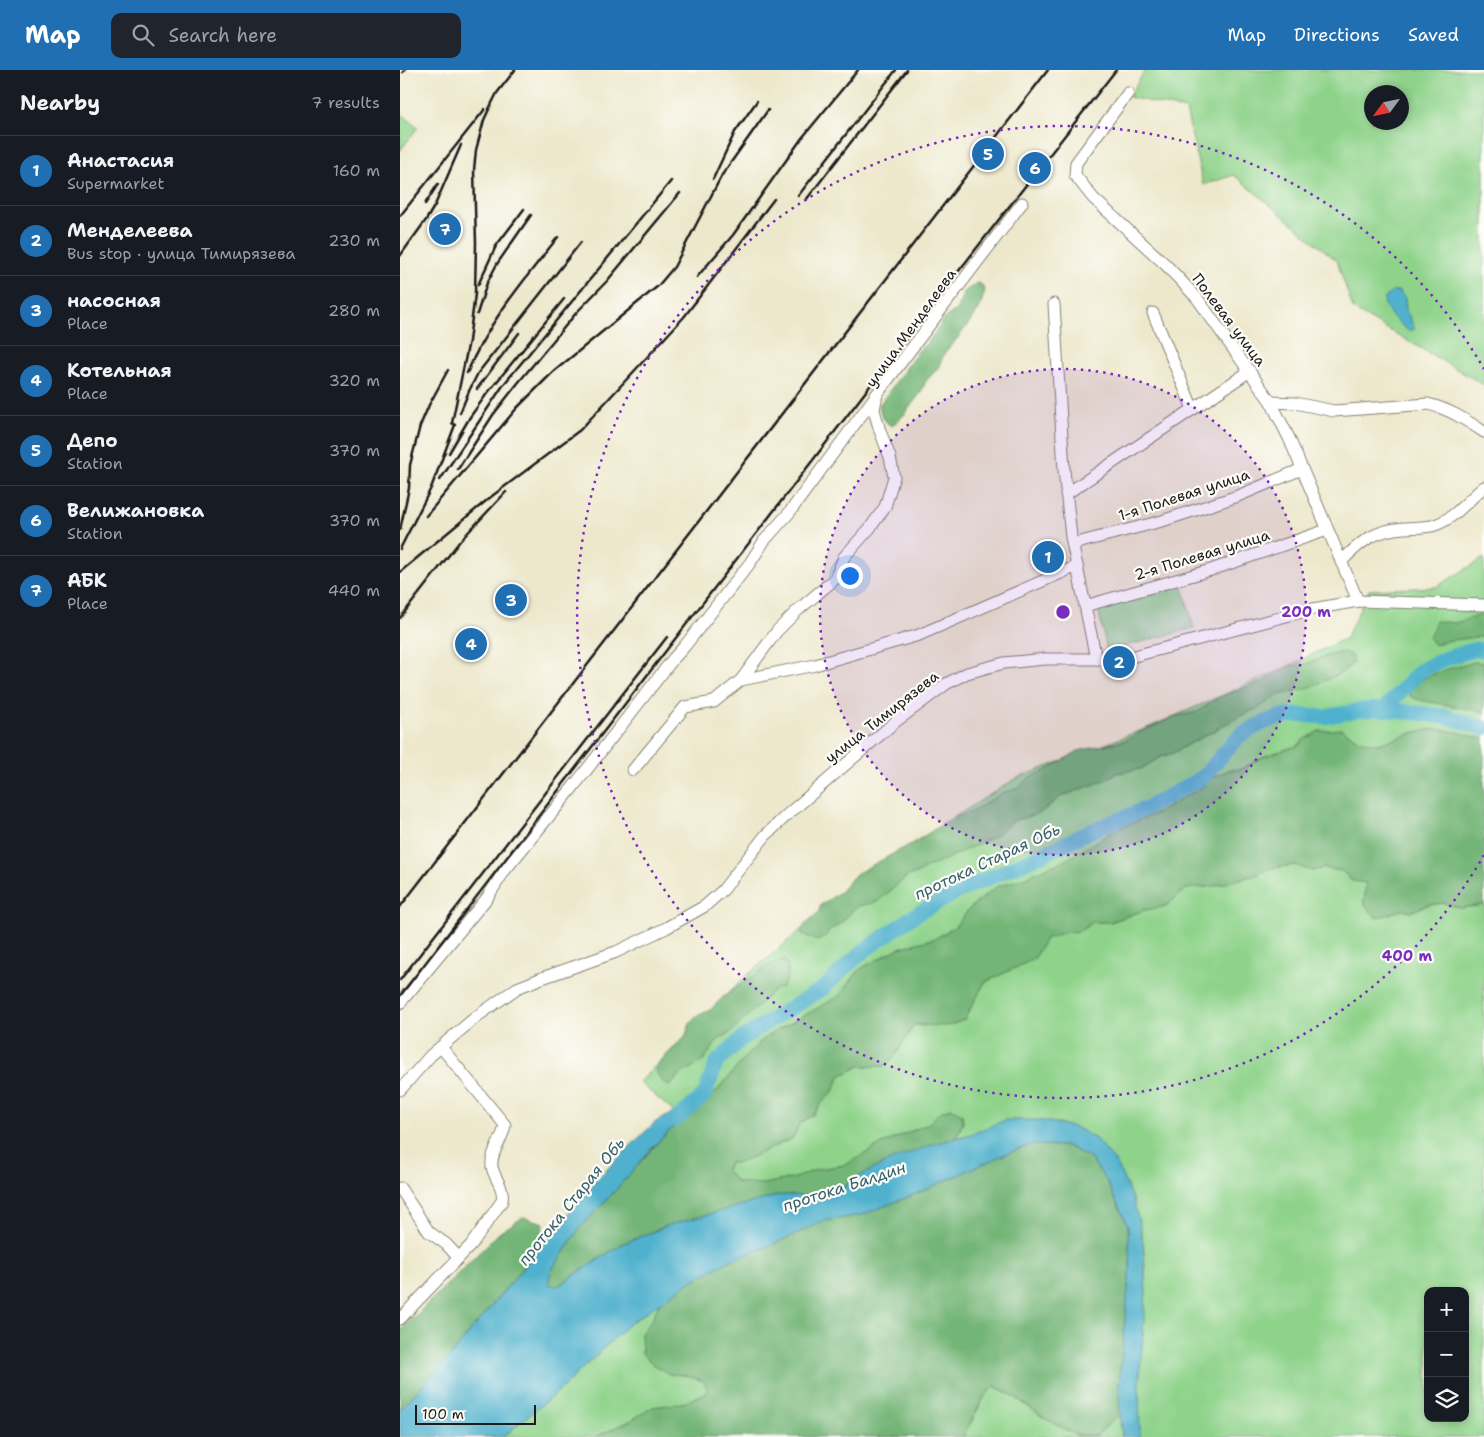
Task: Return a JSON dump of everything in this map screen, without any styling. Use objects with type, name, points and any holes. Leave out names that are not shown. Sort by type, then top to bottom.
[{"type":"street","name":"Полевая улица","points":[[1128,93],[1076,163],[1076,175],[1093,198],[1166,265],[1197,298],[1272,402],[1358,601]]},
{"type":"street","name":"улица Менделеева","points":[[633,770],[685,707],[714,702],[741,680],[777,631],[798,610],[835,579],[844,557],[870,528],[885,507],[894,477],[890,457],[874,410],[878,394],[1022,203]]},
{"type":"street","points":[[1054,304],[1066,494],[1073,544],[1096,659]]},
{"type":"street","points":[[1153,313],[1194,409]]},
{"type":"street","points":[[1066,494],[1250,371]]},
{"type":"street","points":[[400,1003],[487,898],[505,870],[574,786],[750,563],[764,541],[789,513],[878,394]]},
{"type":"street","points":[[1272,402],[1294,403],[1334,411],[1428,404],[1443,408],[1462,417],[1484,432]]},
{"type":"street","name":"1-я Полевая улица","points":[[1073,544],[1162,521],[1238,496],[1302,468]]},
{"type":"street","points":[[1342,562],[1361,543],[1383,530],[1433,526],[1444,521],[1484,487]]},
{"type":"street","name":"2-я Полевая улица","points":[[1085,606],[1211,570],[1328,530]]},
{"type":"street","name":"улица Менделеева","points":[[741,680],[815,665],[920,635],[1077,566]]},
{"type":"street","name":"улица Тимирязева","points":[[400,1090],[414,1073],[441,1047],[476,1017],[517,988],[616,952],[666,928],[705,906],[722,890],[766,836],[787,815],[874,739],[946,684],[967,673],[1004,664],[1045,659],[1123,659],[1313,609],[1358,601],[1484,605]]},
{"type":"street","points":[[402,1312],[471,1245],[504,1195],[492,1166],[492,1156],[504,1132],[505,1125],[441,1047]]},
{"type":"street","points":[[400,1188],[429,1232],[446,1244],[458,1257]]},
{"type":"green space","points":[[1145,70],[1484,70],[1484,385],[1353,309],[1337,261],[1234,175],[1203,185],[1186,110],[1129,97]]},
{"type":"green space","points":[[400,113],[418,127],[400,151]]},
{"type":"green space","points":[[977,283],[981,284],[985,291],[979,310],[945,352],[938,368],[926,381],[920,394],[907,412],[892,426],[884,420],[880,404],[919,350],[929,341],[946,317],[958,308],[964,292]]},
{"type":"green space","points":[[1484,558],[1484,739],[1436,729],[1415,732],[1379,744],[1362,741],[1341,729],[1306,738],[1297,746],[1265,756],[1241,769],[1229,770],[1213,777],[1201,788],[1157,813],[1115,831],[1066,860],[1021,879],[996,887],[969,909],[956,926],[936,938],[899,948],[860,969],[838,997],[767,1036],[749,1053],[716,1092],[696,1105],[674,1112],[639,1082],[735,986],[873,868],[1015,779],[1147,728],[1276,672],[1346,638],[1369,590],[1436,587]]},
{"type":"green space","points":[[1182,584],[1194,628],[1107,651],[1098,608]]},
{"type":"green space","points":[[1484,614],[1484,636],[1446,641],[1434,645],[1429,638],[1436,621],[1455,623]]},
{"type":"green space","points":[[1344,652],[1351,655],[1353,663],[1341,673],[1305,689],[1279,695],[1257,709],[1248,712],[1171,754],[1162,756],[1141,769],[1117,773],[1103,781],[1060,797],[1040,813],[1013,821],[995,836],[929,866],[916,874],[908,876],[877,902],[859,906],[829,931],[824,938],[817,941],[801,933],[806,923],[818,913],[821,905],[840,892],[856,874],[922,838],[948,820],[973,811],[1002,793],[1018,788],[1030,777],[1047,770],[1078,751],[1127,740],[1147,728],[1151,728],[1173,717],[1197,712],[1219,697],[1263,682],[1276,672],[1290,666],[1306,664],[1329,655]]},
{"type":"green space","points":[[1475,662],[1484,663],[1484,712],[1419,700],[1410,696],[1414,684],[1421,680],[1443,670]]},
{"type":"green space","points":[[1341,729],[1362,741],[1379,744],[1415,732],[1436,729],[1484,739],[1484,905],[1461,908],[1444,903],[1427,905],[1410,912],[1404,909],[1376,918],[1364,903],[1366,883],[1353,881],[1342,871],[1323,868],[1312,871],[1295,865],[1272,868],[1259,874],[1214,886],[1186,889],[1166,906],[1145,910],[1110,922],[1093,922],[1080,931],[1063,933],[1045,939],[1034,959],[985,982],[964,1020],[948,1026],[914,1025],[896,1055],[884,1066],[860,1066],[840,1076],[832,1093],[814,1114],[799,1124],[793,1138],[739,1163],[729,1163],[726,1170],[736,1182],[763,1184],[795,1178],[818,1169],[845,1165],[882,1144],[928,1124],[940,1112],[951,1108],[962,1114],[963,1122],[956,1138],[930,1145],[854,1179],[835,1195],[780,1195],[669,1225],[622,1244],[557,1286],[547,1284],[551,1271],[580,1228],[675,1124],[696,1105],[716,1092],[749,1053],[767,1036],[838,997],[860,969],[899,948],[936,938],[956,926],[969,909],[996,887],[1021,879],[1066,860],[1115,830],[1157,813],[1201,788],[1213,777],[1229,770],[1241,769],[1265,756],[1297,746],[1306,738],[1319,731]]},
{"type":"green space","points":[[1295,865],[1312,871],[1323,868],[1342,871],[1353,881],[1366,883],[1364,903],[1376,918],[1404,909],[1410,912],[1427,905],[1444,903],[1461,908],[1484,905],[1484,1437],[1140,1437],[1139,1384],[1144,1314],[1145,1261],[1139,1222],[1117,1164],[971,1134],[956,1138],[963,1123],[962,1115],[951,1108],[940,1112],[928,1124],[882,1144],[845,1165],[818,1169],[795,1178],[763,1184],[736,1182],[726,1170],[729,1163],[739,1162],[793,1138],[799,1124],[814,1114],[832,1093],[840,1076],[860,1066],[884,1066],[896,1055],[914,1025],[923,1026],[964,1020],[985,982],[1034,959],[1045,939],[1063,933],[1080,931],[1093,922],[1111,922],[1145,910],[1166,906],[1186,889],[1214,886],[1259,874],[1272,868]]},
{"type":"green space","points":[[784,959],[788,966],[788,973],[783,987],[776,989],[733,1031],[718,1040],[703,1061],[682,1073],[670,1086],[662,1081],[656,1067],[684,1039],[695,1017],[710,1010],[722,998],[769,965]]},
{"type":"green space","points":[[1030,1145],[1067,1146],[1090,1158],[1106,1180],[1128,1226],[1130,1266],[1119,1387],[1119,1414],[1096,1436],[1076,1435],[1044,1418],[1012,1395],[994,1386],[983,1398],[963,1437],[595,1437],[630,1421],[653,1407],[683,1403],[708,1392],[704,1381],[684,1375],[669,1374],[642,1354],[641,1334],[652,1319],[660,1302],[690,1282],[729,1261],[774,1244],[823,1221],[862,1215]]},
{"type":"green space","points":[[523,1217],[544,1223],[536,1252],[445,1362],[400,1409],[400,1331],[499,1233]]},
{"type":"green space","points":[[660,1302],[652,1319],[641,1334],[669,1374],[684,1375],[704,1381],[708,1392],[683,1403],[653,1407],[630,1421],[595,1437],[503,1437],[562,1388],[629,1324]]},
{"type":"green space","points":[[993,1386],[1012,1395],[1044,1418],[1076,1435],[1096,1436],[1119,1414],[1122,1437],[963,1437],[984,1398]]},
{"type":"water","points":[[1393,291],[1399,291],[1405,298],[1406,310],[1415,329],[1409,331],[1387,309],[1384,299]]},
{"type":"water","points":[[696,1105],[651,1149],[580,1228],[551,1271],[548,1284],[558,1286],[622,1244],[669,1225],[780,1195],[835,1195],[854,1179],[885,1163],[930,1145],[971,1134],[1005,1120],[1039,1120],[1075,1127],[1096,1139],[1117,1164],[1133,1200],[1143,1242],[1146,1293],[1139,1385],[1140,1437],[1122,1437],[1119,1387],[1130,1266],[1128,1226],[1106,1180],[1090,1158],[1067,1146],[1030,1145],[862,1215],[823,1221],[774,1244],[729,1261],[690,1282],[629,1324],[562,1388],[503,1437],[400,1437],[400,1409],[445,1362],[597,1179],[654,1123],[674,1112]]},
{"type":"waterway","name":"протока Старая Обь","points":[[1384,709],[1421,670],[1444,659],[1476,649],[1484,650]]},
{"type":"waterway","name":"протока Старая Обь","points":[[675,1120],[704,1096],[717,1062],[741,1039],[825,987],[865,950],[915,915],[959,891],[1046,853],[1088,832],[1147,808],[1203,777],[1240,735],[1261,724],[1278,717],[1298,715],[1325,717],[1361,710],[1384,709],[1448,717],[1484,728]]},
{"type":"railway","points":[[400,549],[431,488],[455,425],[452,423],[469,341],[475,294],[474,170],[476,150],[484,120],[490,107],[497,93],[515,70]]},
{"type":"railway","points":[[697,277],[733,235],[802,138],[858,70]]},
{"type":"railway","points":[[798,196],[896,70]]},
{"type":"railway","points":[[806,200],[907,70]]},
{"type":"railway","points":[[400,907],[1048,70]]},
{"type":"railway","points":[[400,996],[947,286],[1116,70]]},
{"type":"railway","points":[[713,179],[735,132],[757,101]]},
{"type":"railway","points":[[400,216],[485,109]]},
{"type":"railway","points":[[426,516],[517,408],[552,373],[658,286],[674,267],[722,175],[768,110]]},
{"type":"railway","points":[[400,256],[435,205],[461,145]]},
{"type":"railway","points":[[440,480],[504,384],[671,181]]},
{"type":"railway","points":[[425,204],[438,184]]},
{"type":"railway","points":[[458,469],[493,415],[518,383],[577,312],[607,281],[680,193]]},
{"type":"railway","points":[[400,572],[492,496],[580,430],[684,317],[774,199]]},
{"type":"railway","points":[[478,285],[496,246],[524,209]]},
{"type":"railway","points":[[477,314],[487,283],[497,264],[531,215]]},
{"type":"railway","points":[[467,373],[485,336],[496,319],[558,237]]},
{"type":"railway","points":[[460,413],[478,373],[581,242]]},
{"type":"railway","points":[[449,453],[470,417],[486,395],[564,299]]},
{"type":"railway","points":[[477,389],[519,333]]},
{"type":"railway","points":[[400,530],[409,488],[410,465],[420,426],[448,370]]},
{"type":"railway","points":[[400,618],[460,541],[506,492]]},
{"type":"railway","points":[[400,980],[667,637]]},
{"type":"place","name":"Депо","points":[[988,154]]},
{"type":"place","name":"Велижановка","points":[[1035,168]]},
{"type":"place","name":"АБК","points":[[445,229]]},
{"type":"place","name":"Анастасия","points":[[1048,557]]},
{"type":"place","name":"насосная","points":[[511,600]]},
{"type":"place","name":"Котельная","points":[[471,644]]},
{"type":"place","name":"Менделеева","points":[[1119,662]]},
{"type":"water label","name":"протока Балдин","points":[[844,1186]]}]
